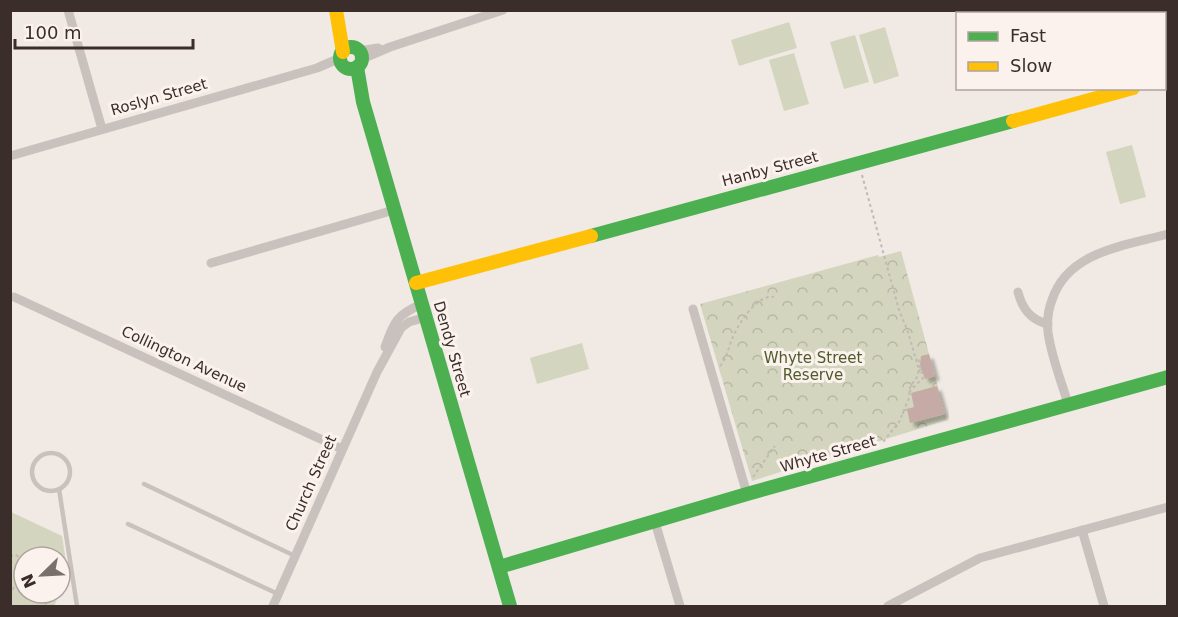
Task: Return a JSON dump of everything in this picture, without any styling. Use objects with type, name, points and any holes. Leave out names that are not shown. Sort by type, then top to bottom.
[{"type":"street","points":[[68,10],[102,129]]},
{"type":"street","name":"Roslyn Street","points":[[10,156],[390,47],[503,10]]},
{"type":"street","name":"Dendy Street","points":[[336,12],[510,606]]},
{"type":"street","name":"Hanby Street","points":[[416,283],[1126,90]]},
{"type":"street","points":[[211,263],[394,210]]},
{"type":"street","points":[[1068,404],[1050,340],[1048,324],[1050,305],[1060,281],[1077,265],[1099,253],[1167,234]]},
{"type":"street","points":[[1018,292],[1026,312],[1048,324]]},
{"type":"street","name":"Collington Avenue","points":[[12,297],[342,449]]},
{"type":"street","points":[[693,309],[747,494]]},
{"type":"street","name":"Church Street","points":[[377,372],[396,320],[406,311],[424,311]]},
{"type":"street","name":"Church Street","points":[[273,606],[377,372],[401,328],[424,311]]},
{"type":"street","name":"Whyte Street","points":[[499,567],[747,494],[1167,377]]},
{"type":"street","points":[[888,606],[980,558],[1167,507]]},
{"type":"street","points":[[655,522],[680,606]]},
{"type":"street","points":[[1082,530],[1104,606]]},
{"type":"lane","points":[[55,453],[61,455],[69,464],[68,482],[60,489],[46,490],[36,483],[32,471],[33,464],[42,455],[55,453]]},
{"type":"lane","points":[[144,484],[295,556]]},
{"type":"lane","points":[[60,489],[77,606]]},
{"type":"lane","points":[[128,524],[278,594]]},
{"type":"path","points":[[862,175],[899,310],[923,377],[909,392]]},
{"type":"path","points":[[711,371],[723,364],[736,331],[754,306],[764,297],[774,297]]},
{"type":"path","points":[[883,442],[899,422],[910,387],[919,373],[918,358]]},
{"type":"path","points":[[752,480],[775,446]]},
{"type":"green space","points":[[789,22],[797,48],[739,66],[731,40]]},
{"type":"green space","points":[[885,27],[899,76],[874,84],[859,35]]},
{"type":"green space","points":[[855,35],[869,82],[844,89],[830,42]]},
{"type":"green space","points":[[794,53],[809,104],[784,111],[769,60]]},
{"type":"green space","points":[[1132,145],[1146,197],[1120,204],[1106,152]]},
{"type":"green space","name":"Whyte Street Reserve","points":[[901,251],[947,420],[752,481],[700,304],[878,255],[879,257]]},
{"type":"green space","points":[[582,343],[589,369],[537,384],[530,358]]},
{"type":"green space","points":[[11,512],[62,536],[63,545],[12,545],[12,605],[54,605],[11,606]]},
{"type":"building","points":[[929,354],[935,376],[925,379],[920,365],[921,356]]},
{"type":"building","points":[[937,386],[945,414],[910,423],[907,409],[914,407],[911,393]]},
{"type":"traffic: fast","points":[[351,47],[359,50],[362,58],[359,66],[351,69],[343,66],[340,58],[343,50],[351,47]]},
{"type":"traffic: fast","points":[[357,67],[363,102],[510,606]]},
{"type":"traffic: fast","points":[[591,236],[1013,121]]},
{"type":"traffic: fast","points":[[499,567],[747,494],[1168,377]]},
{"type":"traffic: slow","points":[[336,10],[343,52]]},
{"type":"traffic: slow","points":[[1013,121],[1126,90]]},
{"type":"traffic: slow","points":[[416,283],[591,236]]}]
